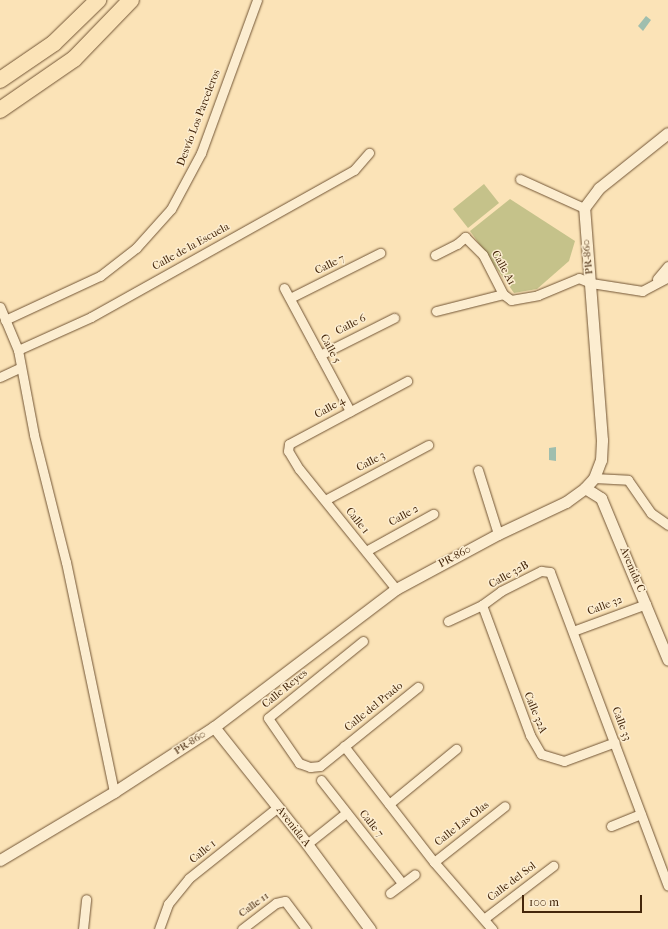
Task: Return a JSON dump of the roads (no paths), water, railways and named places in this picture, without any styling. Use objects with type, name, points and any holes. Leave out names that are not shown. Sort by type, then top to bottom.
[{"type":"highway","points":[[0,80],[54,43],[98,0]]},
{"type":"highway","points":[[0,110],[74,58],[131,0]]},
{"type":"street","name":"Desvío Los Parceleros","points":[[5,320],[100,276],[136,248],[171,209],[200,153],[257,0]]},
{"type":"street","points":[[520,179],[584,208],[599,188],[668,133]]},
{"type":"street","name":"Calle de la Escuela","points":[[18,350],[91,317],[347,174],[369,153]]},
{"type":"street","name":"PR-860","points":[[0,860],[114,792],[214,727],[396,589],[498,534],[566,502],[586,488],[594,478],[601,460],[602,440],[584,208]]},
{"type":"street","name":"Calle A1","points":[[435,255],[457,244],[465,237],[483,255],[503,294],[511,300],[538,295],[579,278],[591,283],[642,291],[668,277]]},
{"type":"street","name":"Calle 7","points":[[290,298],[380,253]]},
{"type":"street","points":[[652,285],[668,266]]},
{"type":"street","name":"Calle 5","points":[[284,288],[350,410]]},
{"type":"street","points":[[436,311],[503,294]]},
{"type":"street","points":[[0,307],[18,350],[34,436],[66,562],[114,792]]},
{"type":"street","name":"Calle 6","points":[[320,355],[394,318]]},
{"type":"street","points":[[0,377],[21,367]]},
{"type":"street","name":"Calle 4","points":[[299,469],[288,450],[289,444],[407,380]]},
{"type":"street","name":"Calle 3","points":[[324,500],[428,445]]},
{"type":"street","name":"Calle 1","points":[[299,469],[396,589]]},
{"type":"street","points":[[478,470],[498,534]]},
{"type":"street","points":[[594,478],[628,480],[651,513],[668,525]]},
{"type":"street","name":"Avenida C","points":[[586,488],[601,498],[668,660]]},
{"type":"street","name":"Calle 2","points":[[366,551],[433,514]]},
{"type":"street","name":"Calle 32B","points":[[448,621],[482,605],[501,591],[541,571],[550,572]]},
{"type":"street","name":"Calle 33","points":[[550,572],[668,886]]},
{"type":"street","name":"Calle 32","points":[[573,631],[646,604]]},
{"type":"street","name":"Calle 32A","points":[[482,605],[530,735],[541,754],[564,761],[615,742]]},
{"type":"street","name":"Calle Reyes","points":[[344,746],[320,766],[310,767],[300,763],[268,718],[363,641]]},
{"type":"street","name":"Calle del Prado","points":[[344,746],[418,687]]},
{"type":"street","name":"Avenida A","points":[[214,727],[307,844],[370,929]]},
{"type":"street","points":[[344,746],[434,862],[485,918],[492,929]]},
{"type":"street","points":[[389,804],[456,749]]},
{"type":"street","name":"Calle 7","points":[[321,780],[402,883]]},
{"type":"street","name":"Calle Las Olas","points":[[434,862],[505,806]]},
{"type":"street","name":"Calle 1","points":[[159,929],[168,904],[190,878],[278,807]]},
{"type":"street","points":[[307,844],[346,813]]},
{"type":"street","points":[[611,826],[641,814]]},
{"type":"street","name":"Calle del Sol","points":[[485,918],[553,866]]},
{"type":"street","points":[[390,893],[414,874]]},
{"type":"street","points":[[83,929],[86,899]]},
{"type":"street","name":"Calle 11","points":[[242,929],[280,902],[285,901],[306,929]]}]
